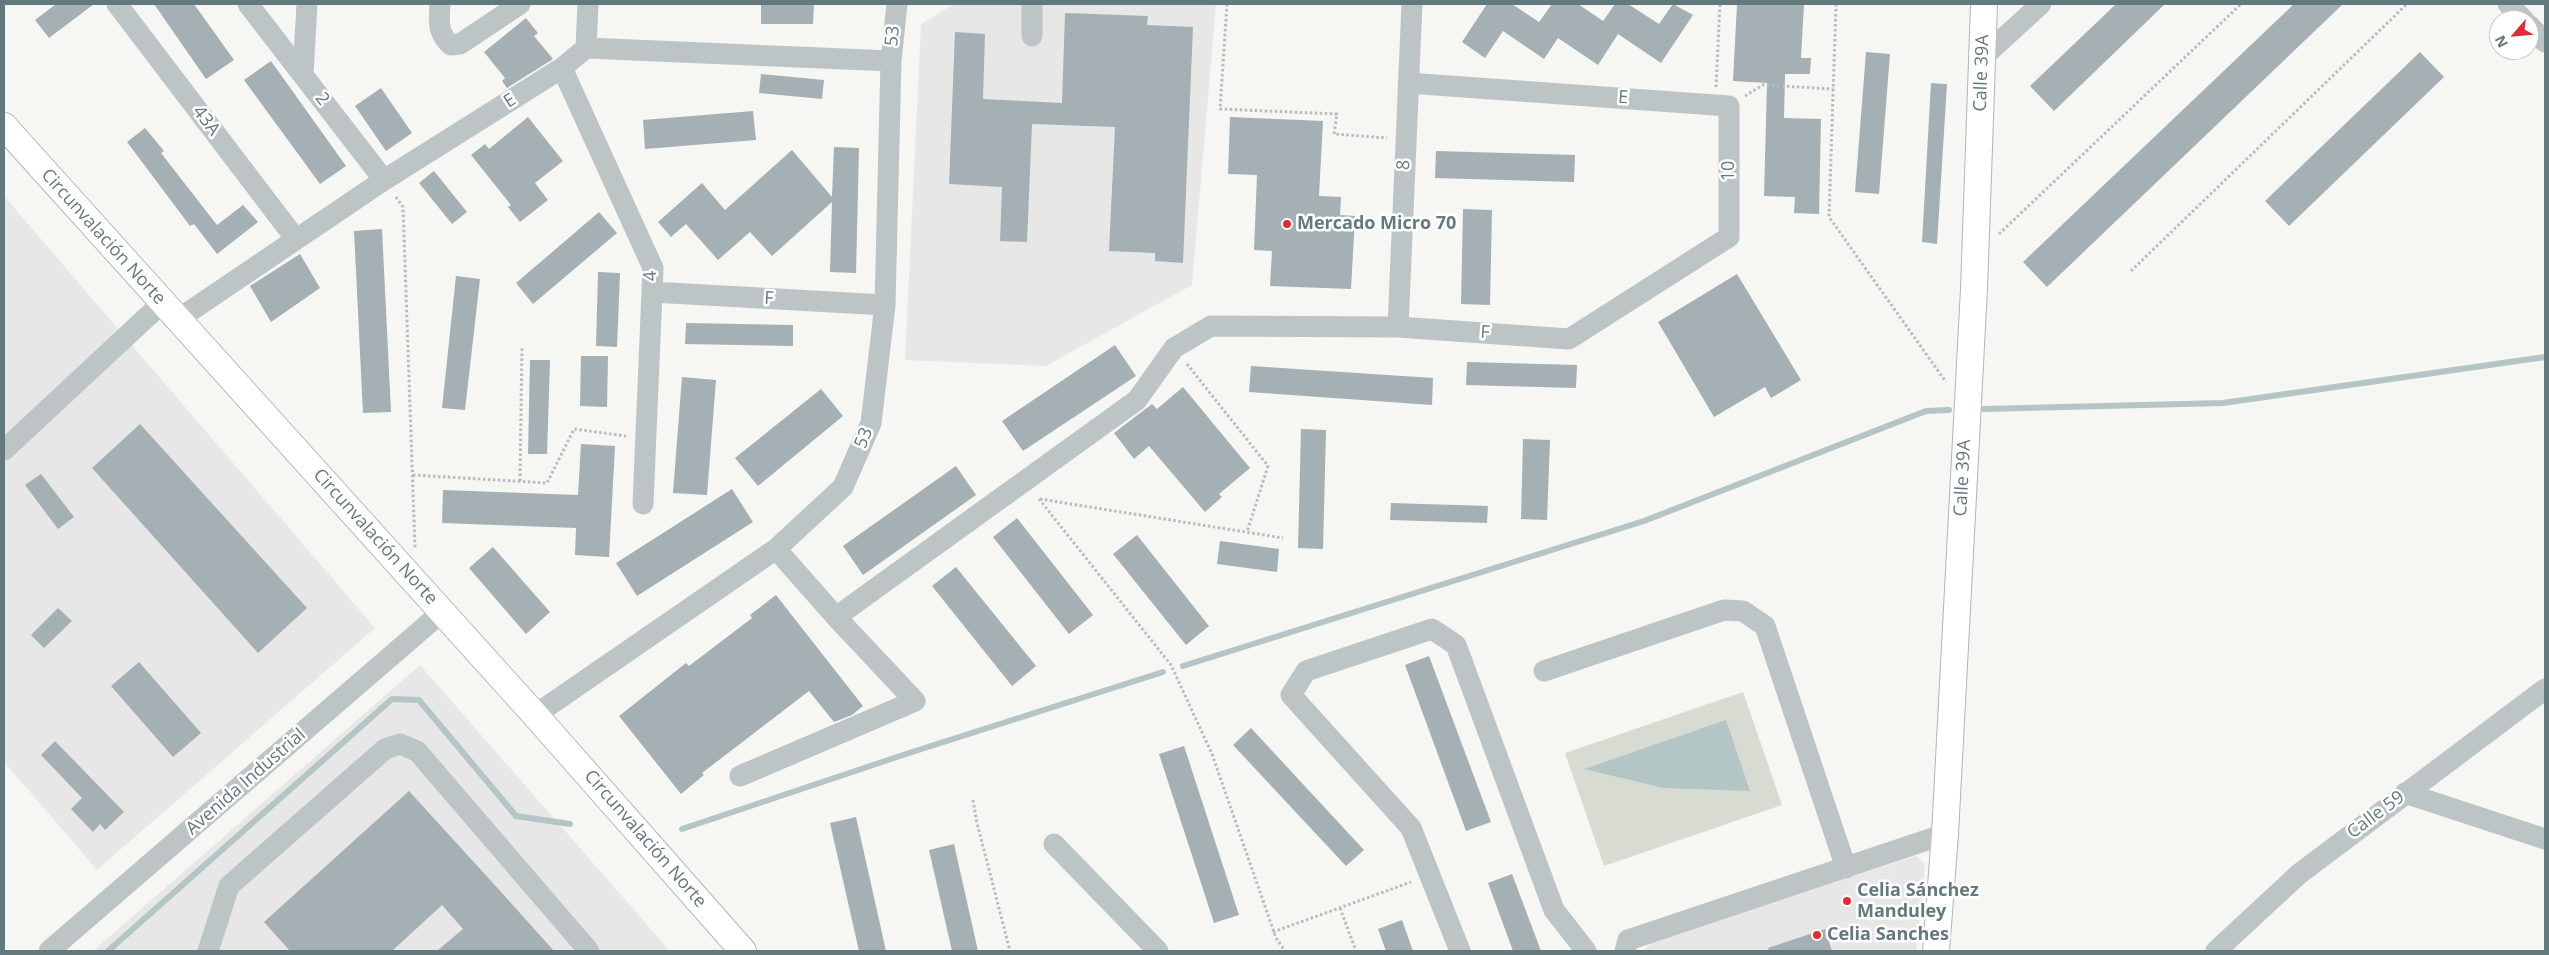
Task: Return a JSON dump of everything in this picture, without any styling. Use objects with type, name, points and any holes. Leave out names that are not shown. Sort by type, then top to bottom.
[{"type":"main road","name":"Calle 39A","points":[[1936,951],[1945,834],[1975,257],[1984,4]]},
{"type":"main road","name":"Circunvalación Norte","points":[[4,126],[535,715],[743,951]]},
{"type":"street","name":"43A","points":[[117,4],[295,238]]},
{"type":"street","name":"2","points":[[248,4],[384,180]]},
{"type":"street","points":[[303,74],[307,4]]},
{"type":"street","points":[[440,4],[438,24],[443,38],[451,45],[460,44],[520,4]]},
{"type":"street","points":[[588,4],[586,48],[891,61]]},
{"type":"street","name":"53","points":[[535,715],[776,549],[843,487],[871,423],[885,305],[891,61],[897,4]]},
{"type":"street","points":[[1032,4],[1032,36]]},
{"type":"street","name":"8","points":[[1398,327],[1412,4]]},
{"type":"street","points":[[1982,58],[2041,4]]},
{"type":"street","name":"E","points":[[4,450],[170,311],[295,238],[562,68],[586,48]]},
{"type":"street","name":"4","points":[[562,68],[653,268],[643,504]]},
{"type":"street","name":"E","points":[[1408,83],[1722,105]]},
{"type":"street","name":"10","points":[[1722,105],[1729,237]]},
{"type":"street","name":"F","points":[[1174,348],[1211,326],[1398,327],[1569,340],[1729,237]]},
{"type":"street","name":"F","points":[[652,292],[885,305]]},
{"type":"street","points":[[836,617],[1137,400],[1174,348]]},
{"type":"street","points":[[740,776],[915,701],[836,617],[776,549]]},
{"type":"street","points":[[1544,671],[1724,610],[1743,611],[1765,626],[1846,868]]},
{"type":"street","name":"Avenida Industrial","points":[[50,951],[442,612]]},
{"type":"street","points":[[1460,951],[1411,828],[1291,695],[1306,671],[1432,629],[1456,646],[1554,910],[1586,951]]},
{"type":"street","name":"Calle 59","points":[[2216,951],[2298,874],[2545,689]]},
{"type":"street","points":[[208,951],[229,886],[384,749],[400,744],[417,751],[589,951]]},
{"type":"street","points":[[2405,793],[2545,839]]},
{"type":"street","points":[[1625,951],[1628,940],[1945,834]]},
{"type":"street","points":[[1054,844],[1158,951]]},
{"type":"path","points":[[1227,4],[1220,109],[1337,114],[1334,134],[1405,140]]},
{"type":"path","points":[[1720,4],[1722,105],[1763,85],[1834,89]]},
{"type":"path","points":[[1836,4],[1829,217],[1948,385],[1968,384]]},
{"type":"path","points":[[1975,257],[2241,4]]},
{"type":"path","points":[[2130,271],[2407,4]]},
{"type":"path","points":[[384,180],[403,207],[417,584]]},
{"type":"path","points":[[520,481],[522,346]]},
{"type":"path","points":[[1174,348],[1268,466],[1247,532]]},
{"type":"path","points":[[413,475],[547,483],[574,429],[646,439]]},
{"type":"path","points":[[1007,494],[1283,538]]},
{"type":"path","points":[[1039,499],[1171,665],[1212,754],[1274,932],[1285,951]]},
{"type":"path","points":[[974,800],[976,819],[1010,951]]},
{"type":"path","points":[[1274,932],[1430,875]]},
{"type":"path","points":[[1340,908],[1356,951]]},
{"type":"shaded area","points":[[954,4],[1216,4],[1192,285],[1046,366],[905,360],[921,24]]},
{"type":"shaded area","points":[[4,196],[375,628],[97,870],[4,762]]},
{"type":"shaded area","points":[[420,665],[670,951],[93,951]]},
{"type":"shaded area","points":[[1743,692],[1782,805],[1604,866],[1565,753]]},
{"type":"shaded area","points":[[1726,720],[1750,791],[1664,788],[1584,769]]},
{"type":"shaded area","name":"Celia Sánchez Manduley","points":[[1916,856],[1925,864],[1916,951],[1643,951],[1656,939]]},
{"type":"building","points":[[56,4],[94,4],[49,38],[35,20]]},
{"type":"building","points":[[154,4],[194,4],[234,60],[206,79]]},
{"type":"building","points":[[761,4],[814,4],[813,24],[761,24]]},
{"type":"building","points":[[1487,4],[1512,4],[1539,22],[1552,4],[1578,4],[1603,21],[1615,4],[1628,4],[1659,24],[1673,4],[1693,15],[1661,63],[1618,34],[1598,65],[1558,38],[1544,59],[1503,31],[1485,58],[1462,42]]},
{"type":"building","points":[[1737,4],[1804,4],[1801,58],[1811,58],[1810,74],[1785,74],[1784,118],[1821,119],[1819,214],[1794,213],[1795,197],[1764,196],[1767,83],[1733,81]]},
{"type":"building","points":[[2116,4],[2165,4],[2054,111],[2030,86]]},
{"type":"building","points":[[2294,4],[2343,4],[2047,287],[2023,262]]},
{"type":"building","points":[[1065,13],[1148,16],[1147,25],[1193,27],[1183,263],[1155,261],[1155,253],[1109,251],[1115,127],[1032,124],[1027,242],[1000,241],[1002,187],[949,184],[955,32],[985,34],[983,99],[1062,103]]},
{"type":"building","points":[[526,18],[538,33],[534,36],[553,59],[507,88],[502,81],[505,78],[484,52]]},
{"type":"building","points":[[1866,52],[1890,54],[1879,194],[1855,192]]},
{"type":"building","points":[[2420,52],[2444,77],[2289,226],[2265,201]]},
{"type":"building","points":[[271,61],[346,166],[320,184],[244,80]]},
{"type":"building","points":[[761,74],[824,80],[822,99],[759,93]]},
{"type":"building","points":[[1931,83],[1947,84],[1937,244],[1922,242]]},
{"type":"building","points":[[381,88],[412,133],[386,151],[355,106]]},
{"type":"building","points":[[753,111],[756,140],[645,149],[643,120]]},
{"type":"building","points":[[528,117],[563,161],[535,183],[548,200],[520,222],[508,207],[511,205],[471,155],[485,144],[489,149]]},
{"type":"building","points":[[1230,117],[1323,121],[1319,196],[1341,197],[1340,215],[1355,216],[1351,289],[1270,286],[1272,251],[1254,250],[1257,175],[1228,174]]},
{"type":"building","points":[[145,128],[164,151],[161,153],[217,225],[243,205],[258,222],[217,254],[194,224],[190,226],[127,142]]},
{"type":"building","points":[[834,147],[859,148],[856,273],[830,272],[832,202],[772,256],[750,232],[718,260],[686,224],[671,237],[658,222],[702,183],[725,210],[792,150],[832,197]]},
{"type":"building","points":[[1436,151],[1575,155],[1574,182],[1435,178]]},
{"type":"building","points":[[434,171],[467,212],[452,224],[419,183]]},
{"type":"building","points":[[1463,209],[1492,210],[1490,305],[1461,304]]},
{"type":"building","points":[[599,212],[617,233],[533,304],[516,283]]},
{"type":"building","points":[[382,229],[391,412],[363,413],[354,231]]},
{"type":"building","points":[[300,254],[320,288],[271,322],[250,286]]},
{"type":"building","points":[[598,272],[620,273],[617,347],[596,346]]},
{"type":"building","points":[[1737,274],[1801,380],[1771,398],[1765,387],[1714,417],[1658,322]]},
{"type":"building","points":[[456,276],[480,279],[465,410],[442,408]]},
{"type":"building","points":[[686,323],[793,325],[793,346],[685,344]]},
{"type":"building","points":[[1115,345],[1136,376],[1023,451],[1002,421]]},
{"type":"building","points":[[581,356],[608,356],[607,407],[580,406]]},
{"type":"building","points":[[530,360],[550,360],[547,454],[528,454]]},
{"type":"building","points":[[1467,362],[1577,365],[1576,388],[1466,385]]},
{"type":"building","points":[[1251,366],[1433,378],[1432,405],[1249,392]]},
{"type":"building","points":[[682,377],[716,380],[707,495],[673,493]]},
{"type":"building","points":[[1183,387],[1250,468],[1219,494],[1222,497],[1205,512],[1149,446],[1134,459],[1114,433],[1152,404],[1157,409]]},
{"type":"building","points":[[821,389],[843,416],[758,486],[735,458]]},
{"type":"building","points":[[140,424],[307,608],[258,653],[92,468]]},
{"type":"building","points":[[1301,429],[1326,430],[1323,549],[1298,548]]},
{"type":"building","points":[[1523,439],[1550,440],[1547,520],[1521,519]]},
{"type":"building","points":[[581,444],[615,446],[609,557],[575,555],[576,528],[442,523],[443,490],[578,495]]},
{"type":"building","points":[[956,466],[976,495],[863,575],[843,546]]},
{"type":"building","points":[[41,474],[74,517],[58,529],[25,485]]},
{"type":"building","points":[[732,489],[753,522],[637,596],[616,563]]},
{"type":"building","points":[[1391,503],[1488,506],[1487,523],[1390,520]]},
{"type":"building","points":[[1017,518],[1093,615],[1069,634],[993,537]]},
{"type":"building","points":[[1137,535],[1209,626],[1186,645],[1113,554]]},
{"type":"building","points":[[1220,541],[1279,549],[1277,572],[1217,564]]},
{"type":"building","points":[[493,547],[550,612],[526,634],[469,568]]},
{"type":"building","points":[[956,567],[1036,666],[1012,686],[932,586]]},
{"type":"building","points":[[776,595],[863,706],[852,715],[834,722],[809,691],[702,773],[704,775],[681,794],[619,716],[686,663],[689,666],[752,618],[750,615]]},
{"type":"building","points":[[58,608],[72,621],[44,648],[31,635]]},
{"type":"building","points":[[1429,656],[1491,822],[1466,831],[1405,665]]},
{"type":"building","points":[[139,662],[201,733],[173,757],[111,686]]},
{"type":"building","points":[[1251,728],[1364,850],[1346,866],[1233,745]]},
{"type":"building","points":[[55,741],[124,812],[105,830],[100,824],[93,832],[71,809],[82,798],[41,755]]},
{"type":"building","points":[[1184,746],[1239,915],[1214,923],[1159,754]]},
{"type":"building","points":[[409,791],[554,951],[437,951],[463,929],[442,905],[392,951],[290,951],[264,922]]},
{"type":"building","points":[[856,817],[886,951],[859,951],[830,823]]},
{"type":"building","points":[[954,844],[978,951],[952,951],[929,850]]},
{"type":"building","points":[[1512,874],[1541,951],[1513,951],[1488,883]]},
{"type":"building","points":[[1402,920],[1413,951],[1386,951],[1378,929]]},
{"type":"building","name":"Celia Sanches","points":[[1825,929],[1832,951],[1769,951],[1768,948]]},
{"type":"waterway","points":[[1984,409],[2223,403],[2545,357]]},
{"type":"waterway","points":[[1183,666],[1644,521],[1926,411],[1949,410]]},
{"type":"waterway","points":[[682,829],[909,753],[1163,672]]},
{"type":"waterway","points":[[108,951],[392,699],[419,700],[516,816],[570,824]]},
{"type":"place","name":"Mercado Micro 70","points":[[1287,224]]},
{"type":"place","name":"Celia Sánchez Manduley","points":[[1847,901]]},
{"type":"place","name":"Celia Sanches","points":[[1817,935]]}]
